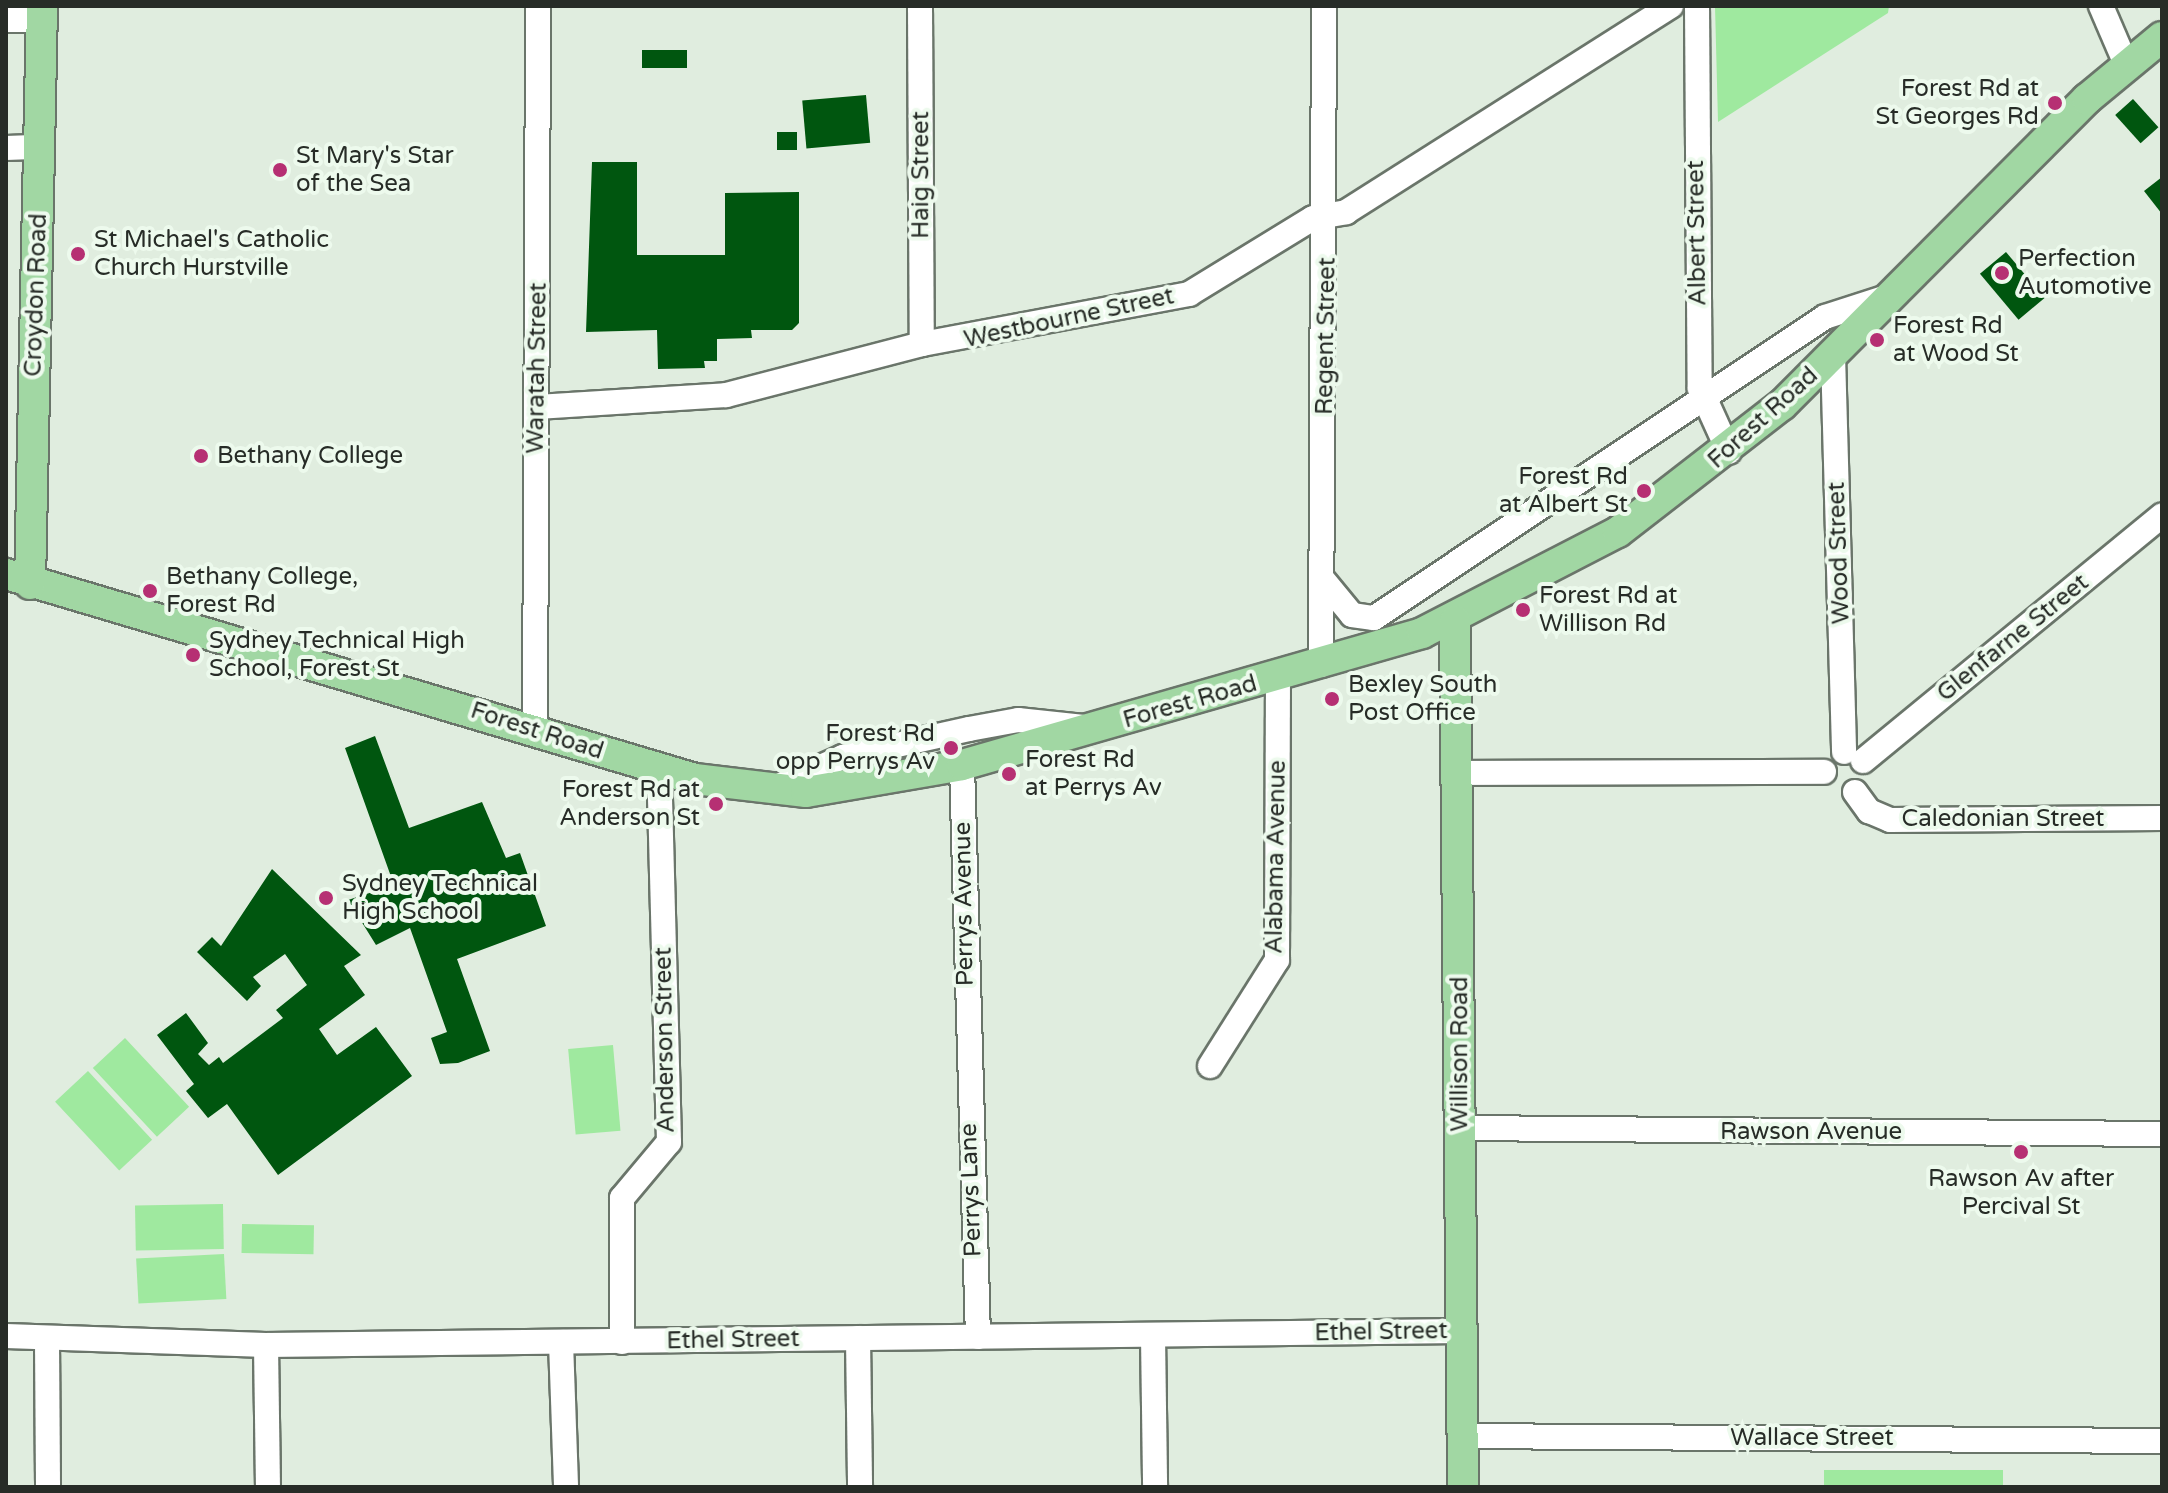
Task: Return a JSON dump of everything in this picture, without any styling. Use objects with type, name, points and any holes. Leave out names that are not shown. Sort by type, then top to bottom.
[{"type":"main road","name":"Croydon Road","points":[[14,585],[40,147],[42,13]]},
{"type":"main road","name":"Forest Road","points":[[14,585],[535,730],[659,769],[770,790],[842,789],[962,765],[1321,665],[1455,621],[1618,532],[1729,452],[1833,355],[2126,64],[2162,37]]},
{"type":"main road","name":"Willison Road","points":[[1455,621],[1459,773],[1463,1487]]},
{"type":"street","name":"Waratah Street","points":[[535,730],[538,6]]},
{"type":"street","name":"Haig Street","points":[[920,6],[922,344]]},
{"type":"street","name":"Regent Street","points":[[1321,665],[1328,215],[1324,6]]},
{"type":"street","name":"Westbourne Street","points":[[537,407],[726,395],[922,344],[968,341],[1189,294],[1328,215],[1346,212],[1671,6]]},
{"type":"street","name":"Albert Street","points":[[1697,6],[1701,400],[1729,452]]},
{"type":"street","points":[[2101,6],[2126,64]]},
{"type":"street","points":[[6,20],[42,13]]},
{"type":"street","points":[[6,148],[40,147]]},
{"type":"street","points":[[1324,581],[1342,606],[1365,619],[1451,571],[1825,317],[1892,296]]},
{"type":"street","name":"Wood Street","points":[[1833,355],[1854,757],[1865,782],[1855,792]]},
{"type":"street","name":"Glenfarne Street","points":[[1824,772],[1854,757],[2162,515]]},
{"type":"street","name":"Alabama Avenue","points":[[1210,1066],[1277,960],[1278,677]]},
{"type":"street","points":[[770,790],[843,757],[969,729],[1018,720],[1097,728]]},
{"type":"street","name":"Perrys Avenue","points":[[962,765],[966,1043]]},
{"type":"street","name":"Anderson Street","points":[[622,1342],[622,1198],[669,1142],[659,769]]},
{"type":"street","points":[[1459,773],[1824,772]]},
{"type":"street","name":"Caledonian Street","points":[[1824,772],[1834,791],[1855,792],[1869,811],[1890,820],[2162,818]]},
{"type":"street","name":"Perrys Lane","points":[[966,1043],[978,1337]]},
{"type":"street","name":"Rawson Avenue","points":[[1460,1128],[2162,1134]]},
{"type":"street","name":"Ethel Street","points":[[6,1336],[47,1341],[266,1345],[1461,1331]]},
{"type":"street","points":[[1153,1336],[1155,1487]]},
{"type":"street","points":[[858,1338],[860,1487]]},
{"type":"street","points":[[47,1341],[48,1487]]},
{"type":"street","points":[[561,1342],[566,1487]]},
{"type":"street","points":[[266,1345],[268,1487]]},
{"type":"street","name":"Wallace Street","points":[[1462,1436],[2162,1441]]},
{"type":"green space","points":[[1715,6],[1889,6],[1888,13],[1718,122]]},
{"type":"green space","points":[[125,1038],[189,1107],[157,1137],[93,1068]]},
{"type":"green space","points":[[613,1045],[620,1131],[576,1135],[568,1049]]},
{"type":"green space","points":[[88,1071],[152,1140],[119,1170],[55,1102]]},
{"type":"green space","points":[[223,1204],[224,1249],[136,1251],[135,1206]]},
{"type":"green space","points":[[242,1224],[314,1225],[313,1254],[241,1253]]},
{"type":"green space","points":[[224,1254],[226,1299],[138,1304],[136,1259]]},
{"type":"green space","points":[[1824,1470],[2003,1470],[2003,1487],[1824,1487]]},
{"type":"building","points":[[642,50],[687,50],[687,68],[642,68]]},
{"type":"building","points":[[866,95],[870,143],[806,148],[802,101]]},
{"type":"building","points":[[2133,99],[2158,127],[2141,143],[2115,115]]},
{"type":"building","points":[[777,132],[797,132],[797,150],[777,150]]},
{"type":"building","points":[[592,162],[637,162],[637,255],[725,255],[725,193],[799,192],[799,323],[792,330],[751,330],[752,338],[717,339],[717,361],[704,361],[705,368],[658,369],[657,330],[586,332]]},
{"type":"building","points":[[2162,177],[2162,214],[2144,191]]},
{"type":"building","points":[[2006,252],[2045,298],[2019,320],[1980,274]]},
{"type":"building","points":[[375,736],[409,828],[482,802],[506,858],[520,853],[546,926],[457,959],[490,1051],[458,1063],[440,1064],[431,1038],[447,1032],[410,928],[376,945],[348,900],[394,885],[345,748]]},
{"type":"building","points":[[272,869],[361,955],[344,966],[365,995],[319,1029],[337,1055],[376,1027],[412,1076],[278,1175],[227,1104],[208,1118],[186,1091],[194,1084],[157,1035],[186,1013],[208,1043],[198,1054],[209,1065],[219,1057],[223,1063],[283,1018],[276,1010],[307,985],[285,954],[253,977],[261,986],[247,1001],[197,952],[212,937],[221,946]]},
{"type":"place","name":"Forest Rd at St Georges Rd","points":[[2055,103]]},
{"type":"place","name":"St Mary's Star of the Sea","points":[[280,170]]},
{"type":"place","name":"St Michael's Catholic Church Hurstville","points":[[78,254]]},
{"type":"place","name":"Perfection Automotive","points":[[2002,273]]},
{"type":"place","name":"Forest Rd at Wood St","points":[[1877,340]]},
{"type":"place","name":"Bethany College","points":[[201,456]]},
{"type":"place","name":"Forest Rd at Albert St","points":[[1644,491]]},
{"type":"place","name":"Bethany College, Forest Rd","points":[[150,591]]},
{"type":"place","name":"Forest Rd at Willison Rd","points":[[1523,610]]},
{"type":"place","name":"Sydney Technical High School, Forest St","points":[[193,655]]},
{"type":"place","name":"Bexley South Post Office","points":[[1332,699]]},
{"type":"place","name":"Forest Rd opp Perrys Av","points":[[951,748]]},
{"type":"place","name":"Forest Rd at Perrys Av","points":[[1009,774]]},
{"type":"place","name":"Forest Rd at Anderson St","points":[[716,804]]},
{"type":"place","name":"Sydney Technical High School","points":[[326,898]]},
{"type":"place","name":"Rawson Av after Percival St","points":[[2021,1152]]}]
